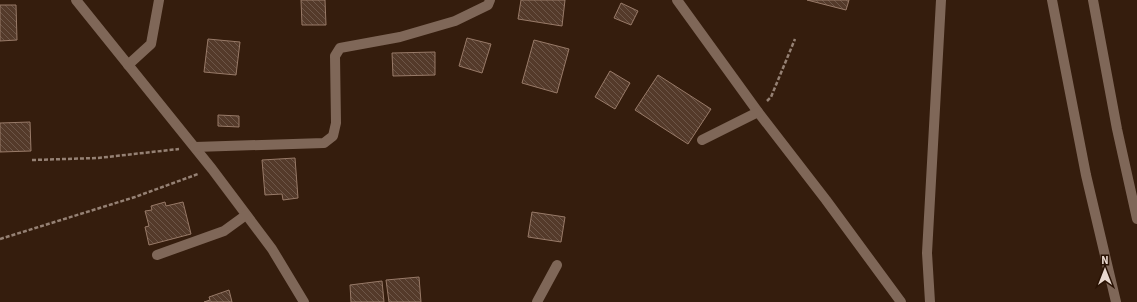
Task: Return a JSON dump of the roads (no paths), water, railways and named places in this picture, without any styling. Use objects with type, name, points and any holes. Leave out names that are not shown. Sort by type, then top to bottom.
[{"type":"street","points":[[76,0],[212,169],[272,249],[304,302]]},
{"type":"street","points":[[128,64],[151,44],[159,0]]},
{"type":"street","points":[[195,147],[324,143],[333,136],[336,123],[335,56],[340,48],[400,37],[455,21],[488,5],[490,0]]},
{"type":"street","points":[[677,0],[758,112],[826,200],[900,302]]},
{"type":"street","points":[[930,302],[927,253],[941,0]]},
{"type":"street","points":[[1052,0],[1086,175],[1116,302]]},
{"type":"street","points":[[1093,0],[1117,129],[1137,219]]},
{"type":"street","points":[[702,140],[758,112]]},
{"type":"street","points":[[157,255],[224,231],[246,215]]},
{"type":"street","points":[[537,302],[556,265]]}]
